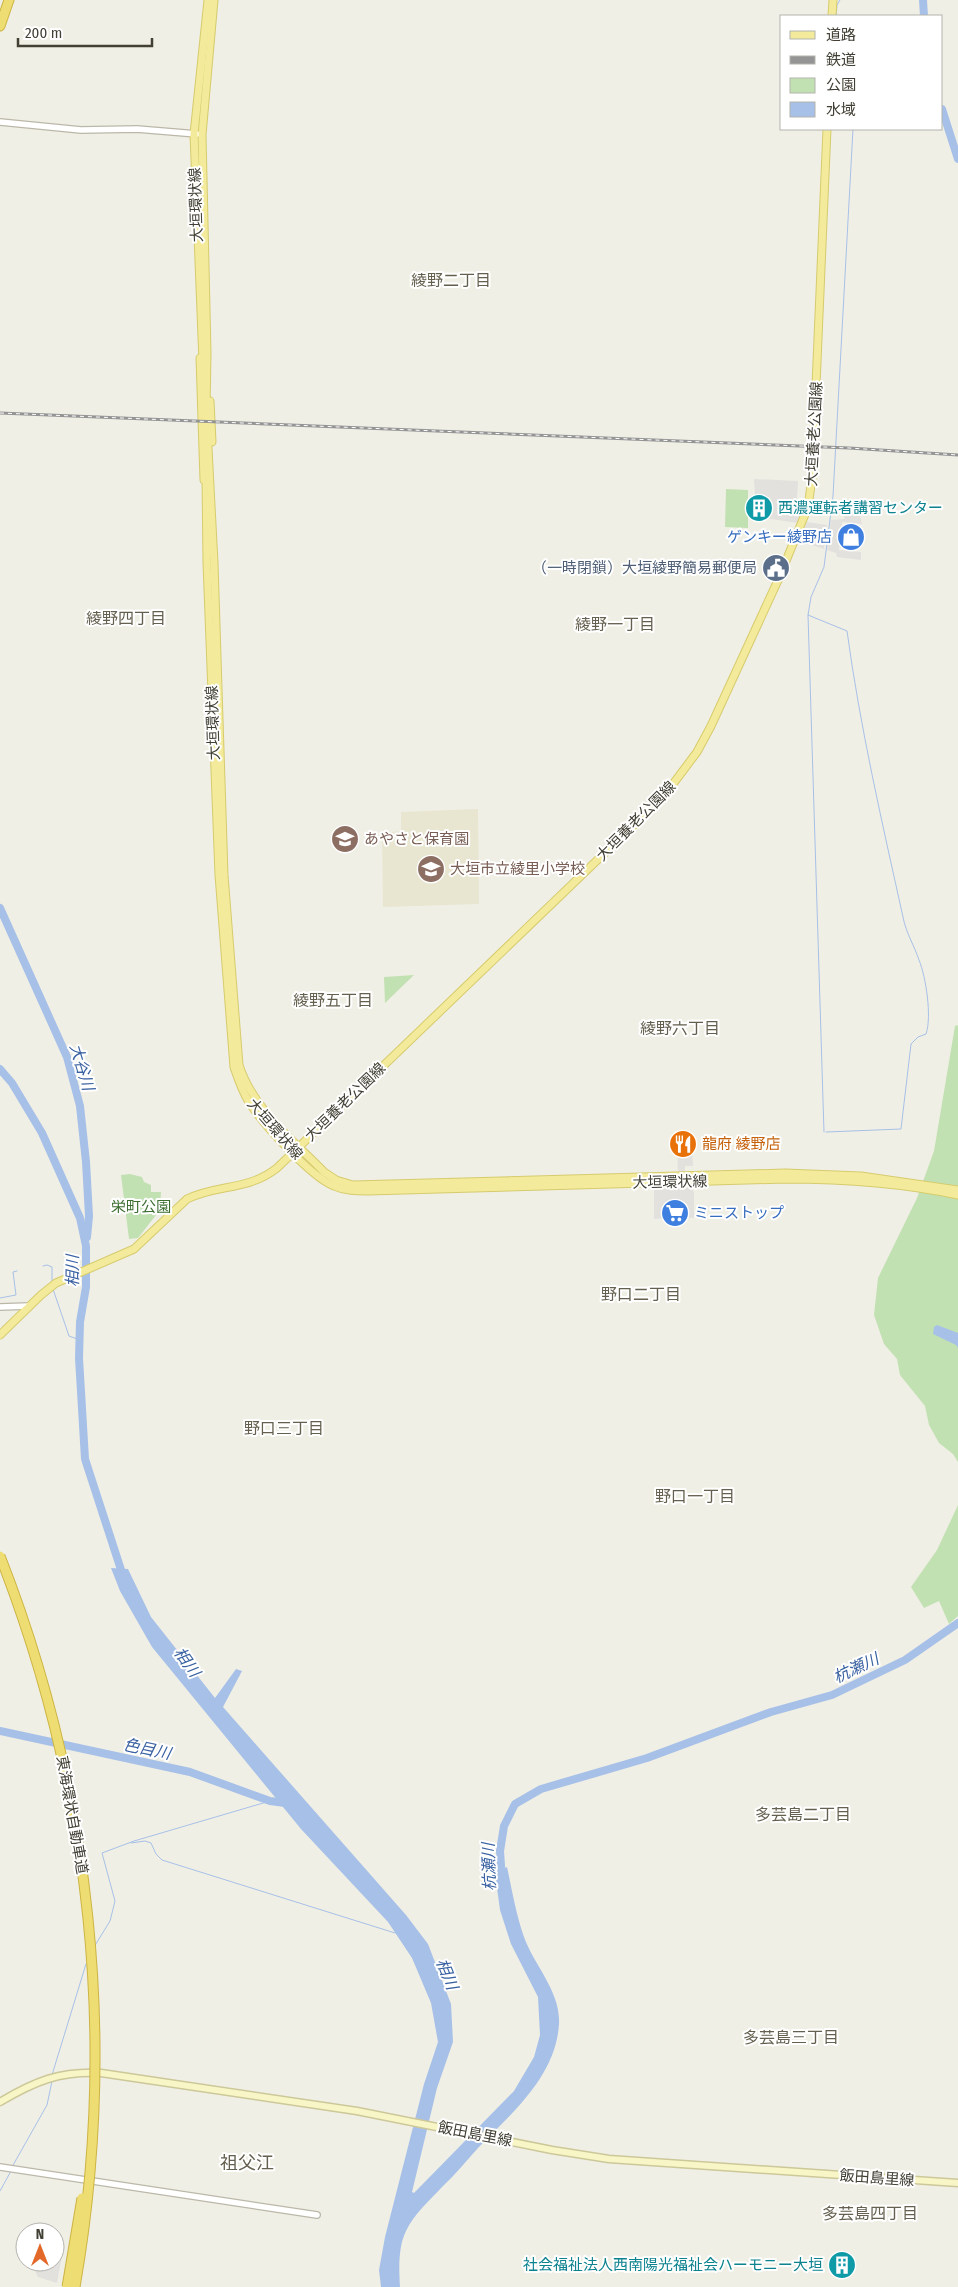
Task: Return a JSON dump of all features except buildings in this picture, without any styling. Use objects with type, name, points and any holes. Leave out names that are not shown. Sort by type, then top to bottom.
[{"type":"highway","points":[[0,26],[9,0]]},
{"type":"highway","name":"東海環状自動車道","points":[[0,1556],[22,1616],[44,1686],[63,1759],[76,1824],[92,1956],[95,2084],[88,2196],[74,2287]]},
{"type":"highway","name":"東海環状自動車道","points":[[67,2287],[86,2167],[95,2084]]},
{"type":"main road","name":"大垣環状線","points":[[208,0],[198,134],[207,434],[212,718],[218,866],[229,1031],[234,1067],[238,1080],[250,1104],[293,1153],[320,1179],[351,1191],[785,1176]]},
{"type":"main road","name":"大垣環状線","points":[[198,134],[214,0]]},
{"type":"main road","points":[[832,15],[833,0]]},
{"type":"main road","name":"大垣養老公園線","points":[[0,1335],[43,1293],[62,1280],[117,1258],[148,1239],[187,1199],[198,1194],[256,1181],[266,1176],[293,1153],[664,796],[697,752],[711,726],[778,579],[808,507],[812,478],[827,130]]},
{"type":"main road","points":[[204,353],[212,429],[208,485]]},
{"type":"main road","name":"大垣環状線","points":[[208,485],[224,875],[239,1065],[247,1088],[255,1100],[324,1172],[336,1180],[353,1185],[368,1186],[696,1174],[860,1178],[958,1190]]},
{"type":"main road","name":"大垣環状線","points":[[912,1184],[958,1196]]},
{"type":"main road","name":"飯田島里線","points":[[0,2102],[34,2082],[61,2075],[84,2072],[101,2073],[357,2111],[600,2158],[958,2183]]},
{"type":"street","points":[[0,122],[81,130],[137,129],[198,134]]},
{"type":"street","points":[[0,1308],[29,1306]]},
{"type":"street","points":[[0,2167],[317,2215]]},
{"type":"shaded area","points":[[754,479],[798,481],[797,499],[804,503],[798,523],[764,518],[764,496],[755,496]]},
{"type":"shaded area","points":[[846,510],[859,511],[862,524],[842,522],[839,550],[861,552],[861,560],[837,557],[836,553],[827,550],[831,520],[844,519]]},
{"type":"shaded area","points":[[807,522],[827,525],[824,549],[799,541]]},
{"type":"shaded area","name":"大垣市立綾里小学校","points":[[478,809],[479,904],[383,907],[382,833],[401,831],[401,812]]},
{"type":"shaded area","points":[[692,1147],[693,1166],[685,1166],[685,1172],[678,1172],[677,1148]]},
{"type":"shaded area","points":[[690,1187],[694,1192],[694,1218],[681,1217],[682,1209],[668,1210],[669,1218],[654,1219],[654,1189]]},
{"type":"shaded area","points":[[36,2272],[59,2272],[57,2283],[38,2277]]},
{"type":"green space","points":[[726,489],[748,490],[748,528],[725,527]]},
{"type":"green space","points":[[414,975],[385,1003],[384,977]]},
{"type":"green space","points":[[958,1025],[958,1462],[953,1454],[939,1443],[929,1425],[925,1406],[900,1375],[897,1359],[884,1344],[874,1315],[878,1278],[917,1198],[934,1151],[955,1026]]},
{"type":"green space","name":"栄町公園","points":[[130,1174],[142,1177],[144,1182],[151,1185],[151,1192],[161,1192],[160,1210],[138,1238],[129,1239],[121,1175]]},
{"type":"green space","points":[[958,1505],[958,1616],[949,1624],[939,1601],[924,1608],[911,1587],[937,1550]]},
{"type":"water","points":[[937,1325],[958,1333],[958,1348],[956,1345],[933,1334],[934,1327]]},
{"type":"water","points":[[111,1568],[128,1569],[151,1617],[215,1698],[236,1669],[242,1671],[223,1707],[406,1915],[428,1944],[451,2004],[453,2042],[437,2088],[412,2192],[414,2193],[514,2091],[534,2057],[540,2035],[538,1997],[511,1944],[500,1910],[495,1873],[507,1867],[516,1911],[524,1937],[556,2001],[559,2024],[556,2043],[541,2077],[518,2107],[422,2208],[409,2225],[403,2237],[400,2251],[400,2287],[381,2287],[379,2270],[385,2237],[424,2084],[438,2042],[431,2003],[412,1958],[388,1922],[301,1829],[152,1647],[120,1591]]},
{"type":"waterway","points":[[836,15],[837,5],[840,0]]},
{"type":"waterway","name":"杭瀬川","points":[[923,0],[924,15]]},
{"type":"waterway","name":"杭瀬川","points":[[943,112],[958,159]]},
{"type":"waterway","points":[[826,1132],[901,1129],[911,1044],[918,1037],[926,1034],[928,1027],[924,976],[904,923],[865,739],[847,631],[808,615],[811,597],[824,567],[833,496],[853,130]]},
{"type":"waterway","points":[[808,615],[824,1132]]},
{"type":"waterway","name":"大谷川","points":[[0,908],[67,1057],[80,1106],[89,1216],[87,1237]]},
{"type":"waterway","name":"相川","points":[[0,1069],[12,1083],[42,1133],[80,1218],[86,1246],[86,1287],[80,1322],[79,1358],[85,1459],[124,1579]]},
{"type":"waterway","points":[[43,1266],[52,1267],[52,1283]]},
{"type":"waterway","points":[[0,1298],[16,1295],[13,1272],[17,1271]]},
{"type":"waterway","points":[[53,1289],[69,1336],[80,1340]]},
{"type":"waterway","name":"杭瀬川","points":[[502,1880],[500,1851],[504,1826],[515,1804],[541,1789],[647,1758],[771,1712],[832,1695],[905,1660],[958,1623]]},
{"type":"waterway","name":"色目川","points":[[0,1731],[190,1772],[270,1801],[285,1803]]},
{"type":"waterway","points":[[94,1947],[110,1921],[115,1901],[102,1853],[134,1841],[270,1801]]},
{"type":"waterway","points":[[131,1843],[145,1841],[151,1843],[156,1854],[162,1860],[395,1933]]},
{"type":"waterway","points":[[52,2075],[86,1964]]},
{"type":"waterway","points":[[12,2167],[47,2105],[52,2081]]},
{"type":"waterway","points":[[0,2191],[11,2171]]},
{"type":"railway","points":[[0,413],[849,448],[958,455]]},
{"type":"place","name":"西濃運転者講習センター","points":[[759,508]]},
{"type":"place","name":"ゲンキー綾野店","points":[[851,537]]},
{"type":"place","name":"（一時閉鎖）大垣綾野簡易郵便局","points":[[776,568]]},
{"type":"place","name":"あやさと保育園","points":[[345,839]]},
{"type":"place","name":"大垣市立綾里小学校","points":[[431,869]]},
{"type":"place","name":"龍府 綾野店","points":[[683,1144]]},
{"type":"place","name":"ミニストップ","points":[[675,1213]]},
{"type":"place","name":"社会福祉法人西南陽光福祉会ハーモニー大垣","points":[[842,2265]]},
{"type":"district","name":"綾野二丁目","points":[[451,280]]},
{"type":"district","name":"綾野四丁目","points":[[126,618]]},
{"type":"district","name":"綾野一丁目","points":[[615,624]]},
{"type":"district","name":"綾野五丁目","points":[[333,1000]]},
{"type":"district","name":"綾野六丁目","points":[[680,1028]]},
{"type":"district","name":"野口二丁目","points":[[641,1294]]},
{"type":"district","name":"野口三丁目","points":[[284,1428]]},
{"type":"district","name":"野口一丁目","points":[[695,1496]]},
{"type":"district","name":"多芸島二丁目","points":[[803,1814]]},
{"type":"district","name":"多芸島三丁目","points":[[791,2037]]},
{"type":"district","name":"祖父江","points":[[247,2163]]},
{"type":"district","name":"多芸島四丁目","points":[[870,2213]]}]
